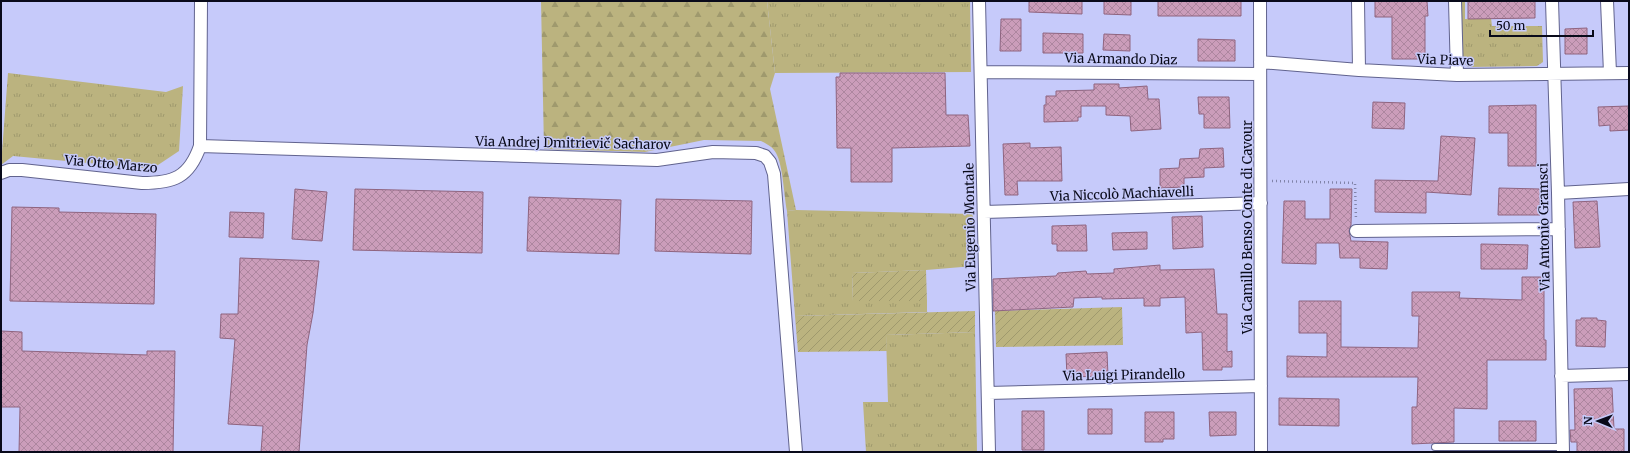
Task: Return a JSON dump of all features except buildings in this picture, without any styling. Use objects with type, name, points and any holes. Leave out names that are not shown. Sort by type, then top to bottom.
[{"type":"street","name":"Via Otto Marzo","points":[[1,173],[8,170],[22,170],[142,183],[159,183],[174,180],[186,172],[195,160],[200,146],[201,1]]},
{"type":"street","name":"Via Eugenio Montale","points":[[979,1],[989,452]]},
{"type":"street","name":"Via Camillo Benso Conte di Cavour","points":[[1260,1],[1261,452]]},
{"type":"street","points":[[1358,1],[1359,70]]},
{"type":"street","points":[[1455,1],[1457,75]]},
{"type":"street","name":"Via Antonio Gramsci","points":[[1552,1],[1559,229],[1563,450]]},
{"type":"street","points":[[1607,1],[1610,73]]},
{"type":"street","name":"Via Piave","points":[[1260,62],[1359,70],[1457,75],[1629,73]]},
{"type":"street","name":"Via Armando Diaz","points":[[981,72],[1260,74]]},
{"type":"street","name":"Via Andrej Dmitrievič Sacharov","points":[[200,146],[658,160],[713,152],[756,153],[765,156],[770,162],[774,174],[796,452]]},
{"type":"street","points":[[1558,193],[1629,189]]},
{"type":"street","name":"Via Niccolò Machiavelli","points":[[984,212],[1261,203]]},
{"type":"street","points":[[1356,231],[1559,229]]},
{"type":"street","points":[[1561,376],[1629,374]]},
{"type":"street","name":"Via Luigi Pirandello","points":[[988,393],[1261,386]]},
{"type":"lane","points":[[1435,446],[1563,450]]},
{"type":"path","points":[[1261,181],[1355,183],[1356,231]]},
{"type":"green space","points":[[541,1],[767,1],[775,73],[770,89],[796,210],[787,211],[782,173],[778,158],[773,149],[761,141],[704,140],[645,152],[544,149]]},
{"type":"green space","points":[[767,1],[970,1],[971,72],[775,73]]},
{"type":"green space","points":[[1461,1],[1465,1],[1465,19],[1491,18],[1492,26],[1542,26],[1543,62],[1537,66],[1468,67],[1462,61]]},
{"type":"green space","points":[[8,73],[166,92],[183,86],[179,151],[152,169],[13,156],[1,165]]},
{"type":"green space","points":[[787,211],[973,214],[974,266],[926,270],[852,273],[853,301],[927,301],[927,312],[795,316]]},
{"type":"green space","points":[[926,270],[927,301],[853,301],[852,273]]},
{"type":"green space","points":[[1122,307],[1123,345],[996,347],[995,311]]},
{"type":"green space","points":[[975,311],[975,332],[886,335],[887,351],[798,352],[795,316]]},
{"type":"green space","points":[[975,332],[977,452],[866,452],[863,402],[888,402],[886,335]]}]
